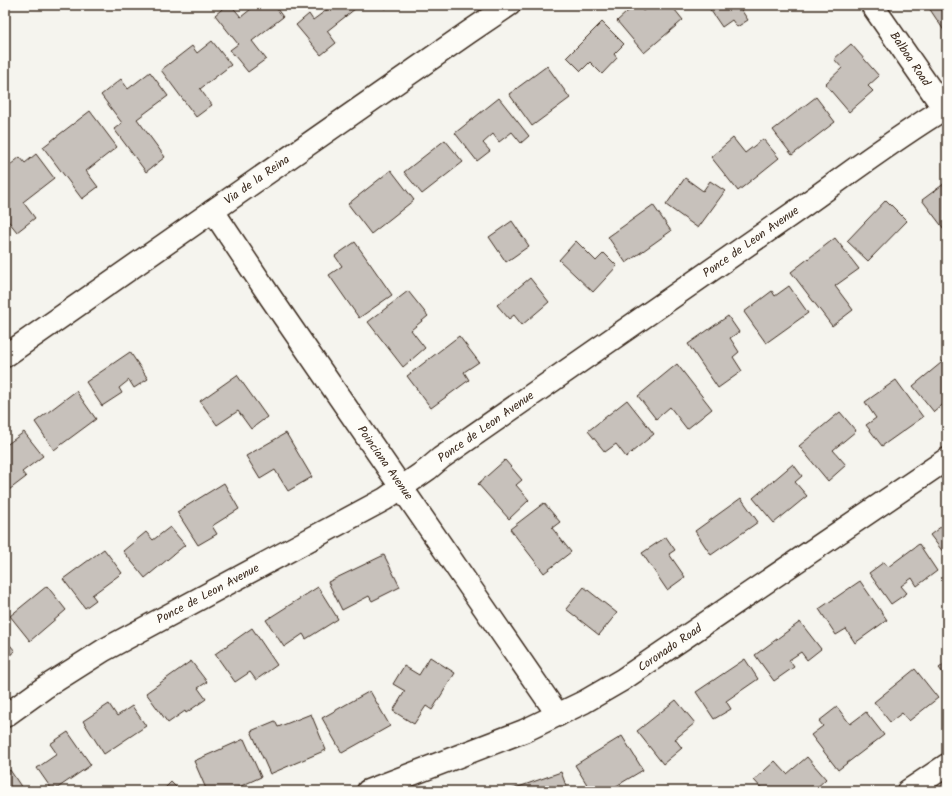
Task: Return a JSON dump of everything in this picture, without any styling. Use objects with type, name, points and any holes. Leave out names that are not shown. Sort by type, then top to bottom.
[{"type":"street","name":"Via de la Reina","points":[[5,356],[509,5]]},
{"type":"street","name":"Balboa Road","points":[[872,5],[946,110]]},
{"type":"street","name":"Ponce de Leon Avenue","points":[[5,716],[44,688],[104,650],[385,499],[441,458],[903,135],[946,110]]},
{"type":"street","name":"Poinciana Avenue","points":[[213,211],[271,298],[558,715]]},
{"type":"street","name":"Coronado Road","points":[[368,791],[524,731],[584,702],[622,680],[947,459]]},
{"type":"street","points":[[908,791],[947,765]]},
{"type":"building","points":[[227,5],[231,5],[241,17],[256,5],[274,5],[283,17],[252,41],[266,59],[248,72],[230,50],[238,44],[215,15]]},
{"type":"building","points":[[325,5],[360,5],[327,31],[336,43],[321,55],[296,25],[309,14],[313,20],[328,9]]},
{"type":"building","points":[[382,5],[390,5],[385,9]]},
{"type":"building","points":[[635,5],[638,5],[643,11],[650,5],[671,5],[683,20],[644,53],[617,21]]},
{"type":"building","points":[[707,5],[738,5],[748,20],[737,27],[732,20],[722,27]]},
{"type":"building","points":[[927,5],[947,5],[947,35]]},
{"type":"building","points":[[602,22],[624,44],[614,54],[617,58],[602,74],[590,62],[581,71],[567,57]]},
{"type":"building","points":[[212,41],[231,65],[200,89],[212,105],[196,117],[161,70],[192,46],[197,53]]},
{"type":"building","points":[[851,44],[879,76],[868,86],[873,91],[849,112],[825,84],[842,68],[834,59]]},
{"type":"building","points":[[547,66],[570,98],[532,126],[509,94]]},
{"type":"building","points":[[150,72],[168,96],[137,119],[165,157],[146,172],[114,129],[122,123],[101,95],[121,79],[128,89]]},
{"type":"building","points":[[816,97],[835,122],[792,155],[773,130]]},
{"type":"building","points":[[499,98],[529,136],[521,143],[512,132],[499,142],[493,134],[483,143],[490,151],[477,161],[455,133]]},
{"type":"building","points":[[90,111],[117,147],[86,171],[98,187],[82,199],[43,147]]},
{"type":"building","points":[[733,138],[745,153],[763,139],[779,158],[738,191],[711,157]]},
{"type":"building","points":[[445,140],[463,162],[422,194],[404,172]]},
{"type":"building","points":[[36,154],[54,178],[23,202],[35,218],[17,232],[5,217],[5,209],[9,206],[5,200],[5,169],[20,157],[25,163]]},
{"type":"building","points":[[391,170],[414,200],[371,234],[348,204]]},
{"type":"building","points":[[685,178],[703,191],[710,181],[725,191],[698,228],[666,205]]},
{"type":"building","points":[[945,183],[947,186],[947,233],[922,200]]},
{"type":"building","points":[[886,200],[907,221],[868,261],[847,241]]},
{"type":"building","points":[[653,205],[671,231],[626,263],[608,237]]},
{"type":"building","points":[[512,221],[529,246],[506,262],[489,237]]},
{"type":"building","points":[[835,238],[859,269],[835,286],[853,310],[832,326],[791,272]]},
{"type":"building","points":[[576,241],[596,261],[604,253],[617,266],[593,292],[559,260]]},
{"type":"building","points":[[355,242],[392,295],[359,318],[329,275],[342,266],[335,256]]},
{"type":"building","points":[[530,278],[549,302],[522,325],[514,315],[509,319],[497,305]]},
{"type":"building","points":[[789,286],[808,313],[766,343],[744,312],[772,291],[775,296]]},
{"type":"building","points":[[408,291],[428,316],[411,330],[425,348],[403,367],[368,322]]},
{"type":"building","points":[[728,316],[739,332],[730,338],[739,352],[733,357],[742,371],[718,388],[688,344]]},
{"type":"building","points":[[459,336],[479,362],[464,372],[469,380],[431,408],[407,376]]},
{"type":"building","points":[[130,352],[148,379],[134,388],[129,380],[119,388],[122,393],[102,406],[86,382]]},
{"type":"building","points":[[947,358],[947,401],[934,412],[913,386]]},
{"type":"building","points":[[677,364],[712,409],[687,429],[670,407],[656,419],[638,396]]},
{"type":"building","points":[[237,375],[267,417],[251,429],[238,411],[217,425],[200,401]]},
{"type":"building","points":[[896,380],[923,417],[882,446],[866,425],[876,418],[865,402]]},
{"type":"building","points":[[76,391],[96,419],[54,450],[35,422]]},
{"type":"building","points":[[627,400],[654,434],[626,457],[616,444],[605,452],[588,431]]},
{"type":"building","points":[[840,412],[856,431],[833,450],[846,465],[828,481],[799,446]]},
{"type":"building","points":[[24,432],[43,456],[22,472],[26,477],[5,493],[5,446]]},
{"type":"building","points":[[286,433],[312,477],[288,491],[275,470],[260,479],[246,456]]},
{"type":"building","points":[[505,460],[522,480],[516,485],[529,500],[509,519],[478,484]]},
{"type":"building","points":[[793,464],[802,476],[795,482],[807,496],[774,523],[753,498]]},
{"type":"building","points":[[224,483],[239,509],[212,526],[217,534],[198,545],[177,512]]},
{"type":"building","points":[[741,498],[758,522],[711,555],[695,531]]},
{"type":"building","points":[[544,503],[560,522],[552,528],[571,552],[544,573],[510,529]]},
{"type":"building","points":[[947,522],[947,557],[930,535]]},
{"type":"building","points":[[170,527],[185,545],[145,578],[123,551],[146,532],[153,540]]},
{"type":"building","points":[[666,537],[675,550],[669,554],[685,577],[667,590],[642,553]]},
{"type":"building","points":[[919,544],[937,571],[917,586],[912,578],[901,586],[907,593],[891,604],[869,573],[884,562],[888,567]]},
{"type":"building","points":[[104,549],[122,573],[92,595],[96,600],[85,608],[63,579]]},
{"type":"building","points":[[384,555],[400,587],[372,601],[369,596],[342,610],[328,582]]},
{"type":"building","points":[[860,581],[887,620],[855,643],[846,629],[836,635],[819,609]]},
{"type":"building","points":[[47,586],[66,610],[30,641],[10,616]]},
{"type":"building","points":[[318,587],[338,619],[306,639],[303,634],[284,647],[266,620]]},
{"type":"building","points":[[584,587],[617,613],[599,635],[566,609]]},
{"type":"building","points":[[800,622],[821,649],[807,660],[801,652],[789,660],[794,667],[774,681],[755,655]]},
{"type":"building","points":[[252,628],[277,665],[256,680],[250,672],[235,682],[215,654]]},
{"type":"building","points":[[5,639],[15,651],[5,659]]},
{"type":"building","points":[[430,657],[455,673],[432,710],[426,706],[414,724],[393,711],[405,691],[393,684],[404,666],[419,675]]},
{"type":"building","points":[[745,659],[758,679],[726,701],[731,709],[714,719],[696,692]]},
{"type":"building","points":[[191,661],[207,682],[198,688],[206,699],[168,723],[146,693]]},
{"type":"building","points":[[947,662],[947,678],[939,668]]},
{"type":"building","points":[[915,669],[938,698],[909,721],[902,713],[890,722],[874,702]]},
{"type":"building","points":[[370,691],[390,726],[342,753],[322,718]]},
{"type":"building","points":[[676,700],[695,723],[675,739],[682,748],[663,764],[637,731]]},
{"type":"building","points":[[109,704],[117,716],[132,706],[146,726],[104,754],[83,721]]},
{"type":"building","points":[[837,707],[850,724],[866,712],[884,735],[838,770],[811,735],[823,726],[819,721]]},
{"type":"building","points":[[311,714],[326,750],[270,774],[251,731],[275,721],[278,727]]},
{"type":"building","points":[[68,732],[91,765],[53,791],[37,768],[57,754],[50,744]]},
{"type":"building","points":[[622,736],[643,770],[608,791],[591,791],[575,765]]},
{"type":"building","points":[[244,739],[261,777],[230,791],[207,791],[194,761]]},
{"type":"building","points":[[807,757],[826,779],[813,791],[764,791],[754,780],[775,761],[787,774]]},
{"type":"building","points":[[10,770],[22,788],[18,791],[5,791],[5,774]]},
{"type":"building","points":[[561,772],[568,791],[510,790]]},
{"type":"building","points":[[171,782],[180,791],[162,791]]}]
